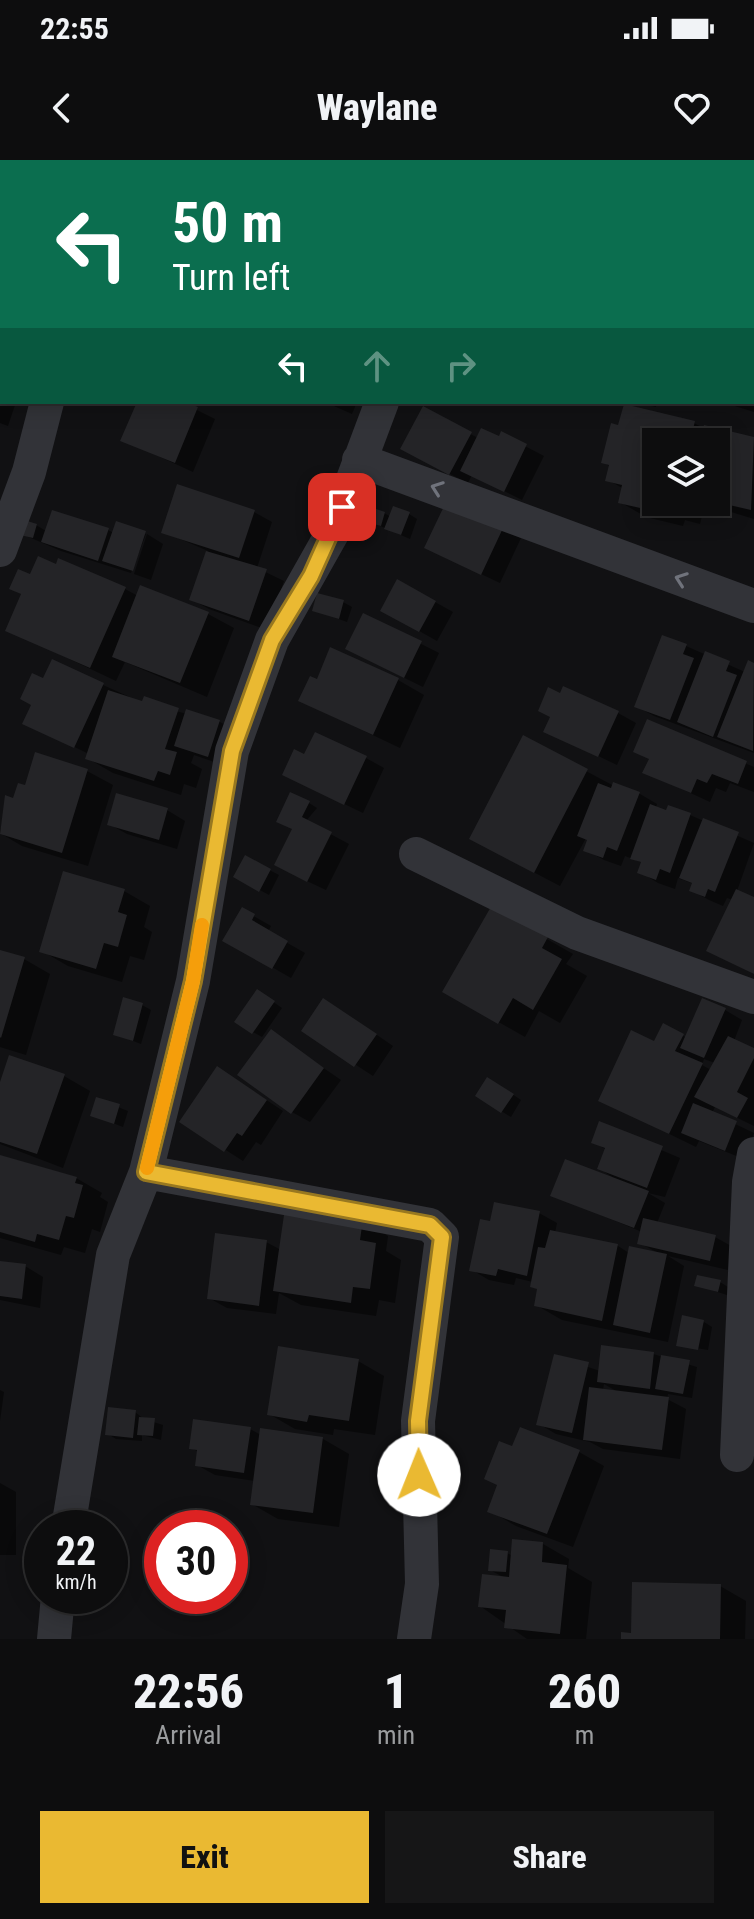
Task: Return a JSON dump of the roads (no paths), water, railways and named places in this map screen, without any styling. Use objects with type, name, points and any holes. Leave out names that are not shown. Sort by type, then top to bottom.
[{"type":"street","points":[[0,550],[29,472],[46,404]]},
{"type":"street","points":[[71,1510],[113,1255],[146,1172],[193,981],[232,751],[272,640],[334,530],[381,404]]},
{"type":"street","points":[[359,460],[754,606]]},
{"type":"street","points":[[416,854],[577,933],[754,997]]},
{"type":"street","points":[[737,1455],[749,1182],[754,1154]]},
{"type":"street","points":[[146,1172],[430,1225],[442,1237],[418,1421],[422,1584],[414,1639]]},
{"type":"street","points":[[54,1639],[56,1614]]}]
